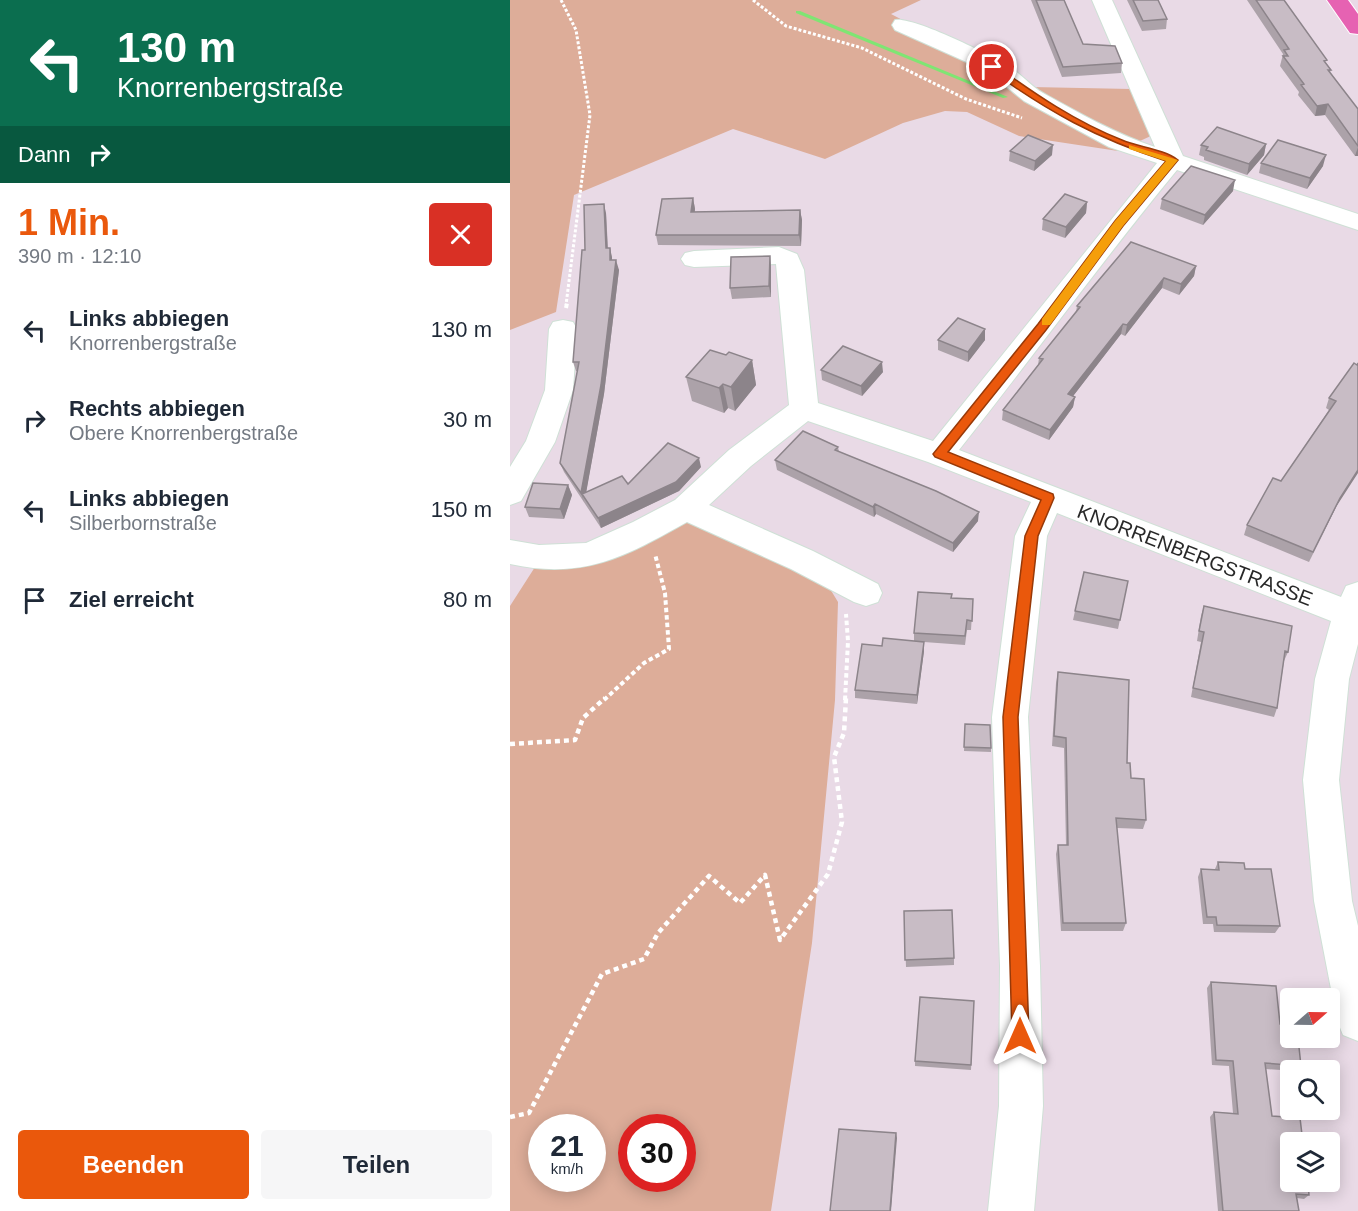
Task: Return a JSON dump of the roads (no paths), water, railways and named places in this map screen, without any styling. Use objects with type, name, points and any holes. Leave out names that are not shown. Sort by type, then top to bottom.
[{"type":"main road","points":[[1336,0],[1358,28]]},
{"type":"street","points":[[1102,0],[1173,160]]},
{"type":"street","points":[[903,25],[979,59],[1005,74],[1032,96],[1118,142],[1358,222]]},
{"type":"street","points":[[939,454],[1042,327],[1119,224],[1173,160]]},
{"type":"street","points":[[510,552],[539,558],[589,555],[637,535],[686,508],[740,458],[804,409],[788,260],[778,255],[693,259]]},
{"type":"street","points":[[510,493],[540,442],[559,390],[563,329]]},
{"type":"street","name":"KNORRENBERGSTRASSE","points":[[804,409],[939,454],[1048,498],[1354,604]]},
{"type":"street","points":[[1011,1211],[1021,1094],[1020,966],[1010,717],[1031,536],[1048,498]]},
{"type":"street","points":[[686,508],[866,592]]},
{"type":"street","points":[[1354,604],[1332,679],[1321,780],[1333,901],[1358,1020]]},
{"type":"waterway","points":[[798,12],[1005,97]]}]
